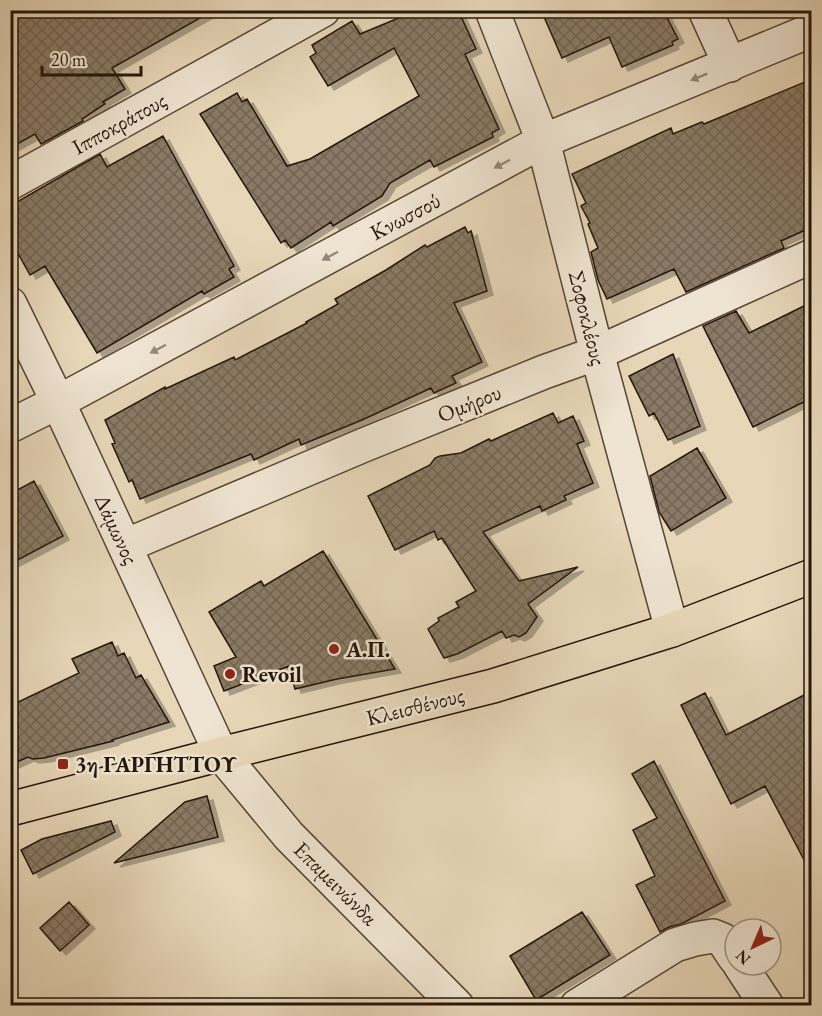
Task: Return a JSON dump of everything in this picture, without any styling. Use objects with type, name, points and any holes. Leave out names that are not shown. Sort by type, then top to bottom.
[{"type":"main road","name":"Κλεισθένους","points":[[10,809],[493,686],[672,630],[812,576]]},
{"type":"street","name":"Ιπποκράτους","points":[[10,183],[323,10]]},
{"type":"street","name":"Σοφοκλέους","points":[[492,10],[543,141],[597,353],[672,630]]},
{"type":"street","points":[[705,10],[730,65]]},
{"type":"street","name":"Κνωσσού","points":[[10,426],[543,141],[812,30]]},
{"type":"street","name":"Ομήρου","points":[[125,546],[364,445],[597,353],[812,256]]},
{"type":"street","name":"Δάμωνος","points":[[10,304],[58,402],[220,754]]},
{"type":"street","name":"Επαμεινώνδα","points":[[220,754],[289,836],[457,1005]]},
{"type":"street","points":[[577,1005],[675,945],[713,936],[723,940]]},
{"type":"street","points":[[748,977],[766,1005]]},
{"type":"building","points":[[10,10],[214,10],[112,68],[125,89],[103,102],[105,104],[82,119],[83,121],[41,144],[35,134],[10,148],[10,97],[17,94],[10,83]]},
{"type":"building","points":[[418,10],[458,10],[476,49],[465,54],[499,129],[492,133],[493,137],[434,167],[430,160],[390,183],[382,196],[333,226],[331,222],[291,248],[285,240],[281,243],[200,114],[237,93],[242,102],[247,99],[287,166],[310,159],[419,96],[394,48],[328,86],[310,57],[316,53],[312,45],[352,21],[360,34]]},
{"type":"building","points":[[541,10],[668,10],[664,12],[678,39],[672,42],[673,45],[622,67],[609,37],[562,58]]},
{"type":"building","points":[[812,79],[812,227],[781,241],[784,248],[686,292],[674,269],[607,299],[598,280],[591,252],[598,248],[588,224],[590,223],[581,206],[586,203],[572,174],[671,128],[673,134],[702,122],[704,124]]},
{"type":"building","points":[[163,136],[234,266],[229,269],[234,277],[204,294],[202,291],[97,353],[45,266],[30,275],[10,239],[10,206],[100,154],[107,167]]},
{"type":"building","points":[[465,227],[468,233],[471,231],[487,291],[454,303],[482,362],[452,376],[456,383],[434,393],[431,388],[301,445],[299,439],[254,460],[251,454],[140,499],[132,480],[129,482],[112,444],[115,443],[105,420],[165,387],[165,389],[234,357],[235,360],[307,323],[338,304],[335,299],[425,245],[427,247]]},
{"type":"building","points":[[812,302],[812,398],[753,427],[703,326],[736,311],[749,333]]},
{"type":"building","points":[[673,354],[700,426],[668,440],[654,413],[649,416],[629,376]]},
{"type":"building","points":[[553,413],[558,423],[573,416],[584,441],[577,444],[593,483],[564,496],[566,500],[542,511],[540,506],[483,532],[519,581],[578,567],[528,604],[537,617],[526,633],[519,637],[514,635],[506,638],[502,631],[457,654],[444,658],[428,629],[439,621],[438,618],[459,607],[456,602],[476,591],[442,538],[438,540],[434,531],[395,550],[368,496],[430,465],[435,458],[461,453]]},
{"type":"building","points":[[697,448],[726,498],[671,531],[659,512],[650,476]]},
{"type":"building","points":[[34,481],[63,536],[10,564],[10,494]]},
{"type":"building","points":[[323,551],[395,669],[295,689],[289,666],[224,691],[214,666],[236,657],[209,612],[261,581],[264,586]]},
{"type":"building","points":[[112,642],[118,656],[124,653],[136,678],[141,675],[169,722],[113,741],[44,758],[28,757],[10,765],[10,706],[79,673],[72,659]]},
{"type":"building","points":[[812,691],[812,875],[765,786],[731,804],[681,705],[705,693],[726,735]]},
{"type":"building","points":[[654,761],[725,901],[681,924],[660,932],[636,885],[655,876],[633,830],[657,818],[632,774]]},
{"type":"building","points":[[207,796],[218,837],[114,863],[185,802]]},
{"type":"building","points":[[111,821],[115,832],[33,874],[21,850],[42,839]]},
{"type":"building","points":[[69,902],[89,925],[60,951],[40,928]]},
{"type":"building","points":[[582,912],[610,955],[536,1000],[510,956]]},
{"type":"place","name":"Α.Π.","points":[[334,649]]},
{"type":"place","name":"Revoil","points":[[230,674]]},
{"type":"place","name":"3η ΓΑΡΓΗΤΤΟΥ","points":[[63,764]]}]
